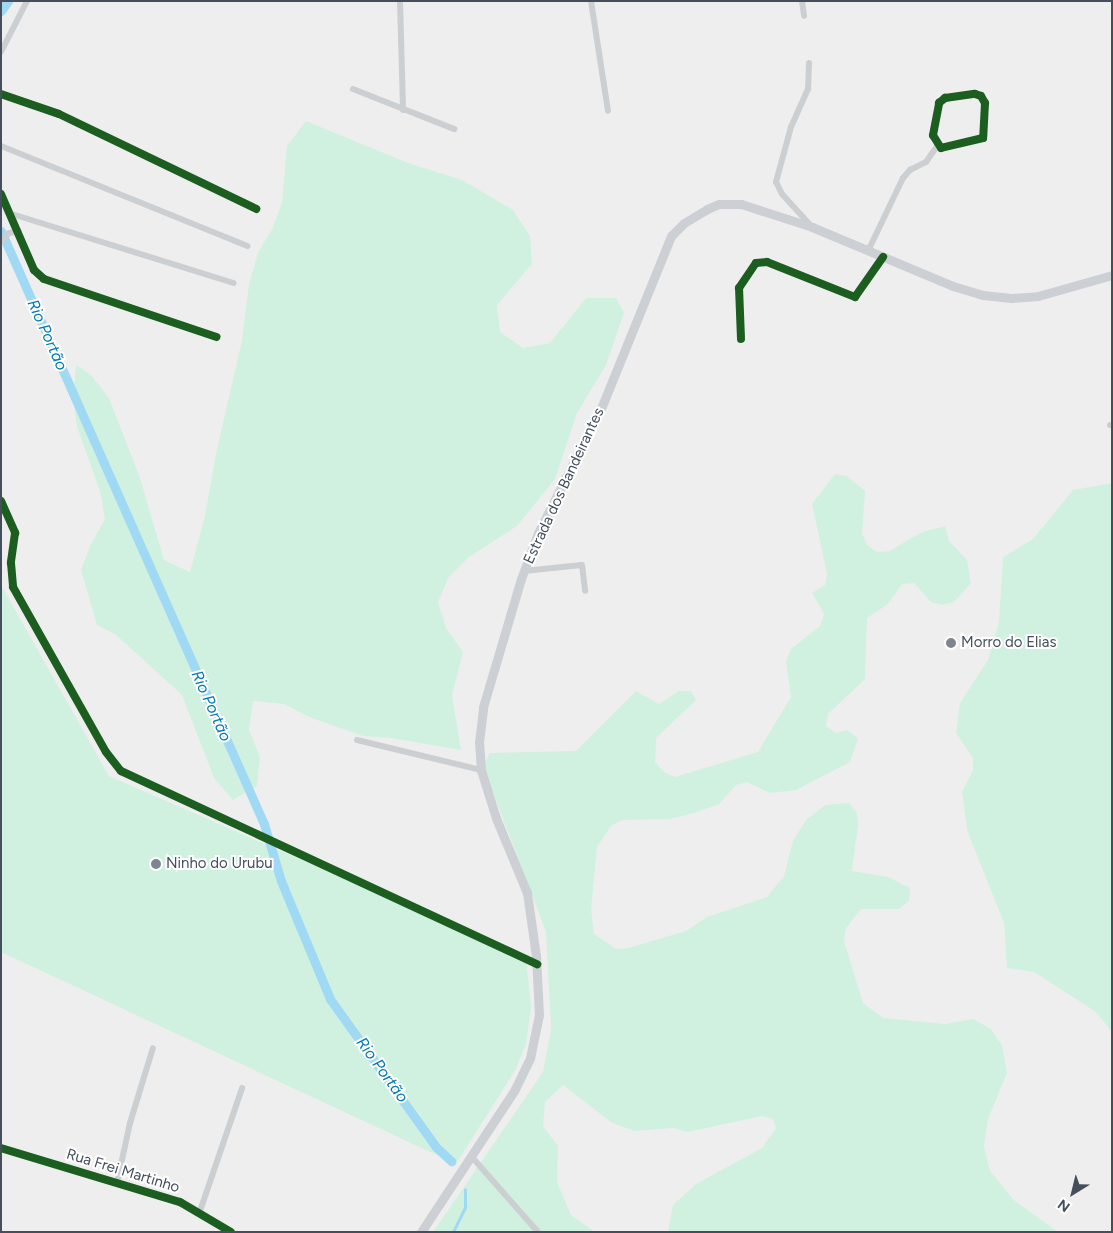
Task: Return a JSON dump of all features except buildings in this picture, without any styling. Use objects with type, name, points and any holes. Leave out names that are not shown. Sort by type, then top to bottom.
[{"type":"main road","name":"Estrada dos Bandeirantes","points":[[421,1232],[514,1091],[530,1058],[539,1015],[536,964],[521,872],[496,818],[481,770],[479,742],[483,707],[524,571],[545,518],[602,406],[664,248],[676,230],[707,209],[730,203],[764,209],[953,286],[1011,298],[1038,296],[1112,275]]},
{"type":"street","points":[[1,52],[27,1]]},
{"type":"street","points":[[400,1],[403,110]]},
{"type":"street","points":[[591,1],[608,111]]},
{"type":"street","points":[[802,1],[804,16]]},
{"type":"street","points":[[809,63],[808,89],[791,127],[776,182],[782,194],[812,227]]},
{"type":"street","points":[[353,89],[454,129]]},
{"type":"street","points":[[1,94],[59,114],[256,209]]},
{"type":"street","points":[[975,94],[981,96],[986,103],[984,138],[941,148],[938,145],[933,135],[939,103],[945,98],[975,94]]},
{"type":"street","points":[[868,250],[903,178],[910,170],[926,162],[938,145]]},
{"type":"street","points":[[1,146],[247,246]]},
{"type":"street","points":[[1,194],[11,212],[34,270],[44,279],[216,337]]},
{"type":"street","points":[[11,212],[233,283]]},
{"type":"street","points":[[2,241],[9,233],[19,231]]},
{"type":"street","points":[[740,340],[739,288],[756,263],[767,262],[855,297],[884,257]]},
{"type":"street","points":[[1,501],[15,533],[11,563],[13,587],[116,765],[129,777],[536,964]]},
{"type":"street","points":[[524,571],[579,566],[584,568],[585,591]]},
{"type":"street","points":[[357,740],[481,770]]},
{"type":"street","points":[[117,1183],[130,1123],[153,1048]]},
{"type":"street","points":[[200,1211],[242,1088]]},
{"type":"street","name":"Rua Frei Martinho","points":[[1,1148],[117,1183],[200,1211],[231,1232]]},
{"type":"street","points":[[471,1156],[538,1232]]},
{"type":"green space","points":[[306,121],[408,163],[462,180],[513,210],[530,236],[532,264],[497,305],[500,332],[523,348],[550,343],[586,298],[616,298],[624,313],[606,365],[577,413],[555,479],[517,526],[469,557],[449,577],[438,602],[446,628],[463,652],[452,695],[461,750],[391,738],[363,736],[309,717],[284,704],[253,701],[249,730],[260,757],[257,786],[233,800],[214,778],[182,695],[115,634],[97,625],[81,570],[91,544],[105,519],[100,491],[77,427],[73,395],[76,365],[91,375],[109,398],[140,478],[164,560],[190,572],[205,516],[216,454],[242,340],[249,284],[258,253],[272,229],[282,203],[287,146]]},
{"type":"green space","points":[[835,474],[847,476],[865,491],[862,533],[867,545],[877,552],[889,551],[922,532],[945,526],[949,541],[967,560],[971,583],[954,602],[942,605],[931,602],[914,583],[902,584],[888,604],[867,618],[865,679],[828,714],[826,726],[836,733],[848,730],[858,739],[850,762],[796,790],[770,793],[747,782],[736,785],[719,804],[694,813],[670,819],[622,820],[611,826],[597,847],[591,909],[594,934],[616,949],[628,948],[686,931],[707,917],[767,897],[784,876],[793,841],[806,820],[825,805],[849,803],[857,813],[858,825],[852,871],[888,877],[910,888],[909,901],[899,909],[861,909],[846,928],[844,941],[863,1003],[883,1018],[945,1024],[973,1019],[991,1029],[1002,1046],[1007,1073],[988,1119],[984,1146],[990,1171],[1015,1201],[1058,1232],[668,1232],[673,1205],[696,1184],[762,1148],[776,1128],[773,1119],[762,1116],[688,1132],[673,1128],[635,1131],[612,1123],[563,1085],[545,1102],[543,1126],[558,1146],[557,1182],[571,1215],[595,1232],[433,1232],[543,1072],[551,1029],[546,932],[483,766],[490,753],[576,751],[636,691],[659,704],[679,691],[691,691],[696,700],[656,738],[655,762],[664,772],[675,777],[758,752],[791,697],[786,661],[791,649],[820,626],[824,614],[812,593],[825,585],[827,574],[812,504]]},
{"type":"green space","points":[[1112,483],[1112,1032],[1096,1012],[1034,972],[1007,968],[1004,923],[967,830],[962,792],[973,770],[973,758],[956,733],[960,703],[988,660],[999,622],[1003,557],[1033,539],[1073,490]]},
{"type":"green space","name":"Ninho do Urubu","points":[[1,585],[109,776],[526,958],[531,1007],[526,1044],[516,1069],[456,1164],[1,952]]},
{"type":"waterway","points":[[1,11],[8,1]]},
{"type":"waterway","name":"Rio Portão","points":[[1,231],[264,824],[281,881],[330,999],[436,1147],[451,1161]]},
{"type":"waterway","name":"Rio Portão","points":[[453,1232],[465,1207],[465,1190]]},
{"type":"cycle path","points":[[1,94],[59,114],[256,209]]},
{"type":"cycle path","points":[[975,94],[981,96],[985,103],[983,138],[941,148],[933,135],[939,103],[945,98],[975,94]]},
{"type":"cycle path","points":[[1,194],[34,270],[44,279],[216,337]]},
{"type":"cycle path","points":[[741,339],[739,288],[756,263],[767,262],[855,297],[883,257]]},
{"type":"cycle path","points":[[1,501],[15,533],[11,563],[13,587],[106,752],[121,771],[537,964]]},
{"type":"cycle path","points":[[1,1148],[180,1202],[231,1232]]},
{"type":"place","name":"Morro do Elias","points":[[951,643]]},
{"type":"place","name":"Ninho do Urubu","points":[[156,864]]}]
